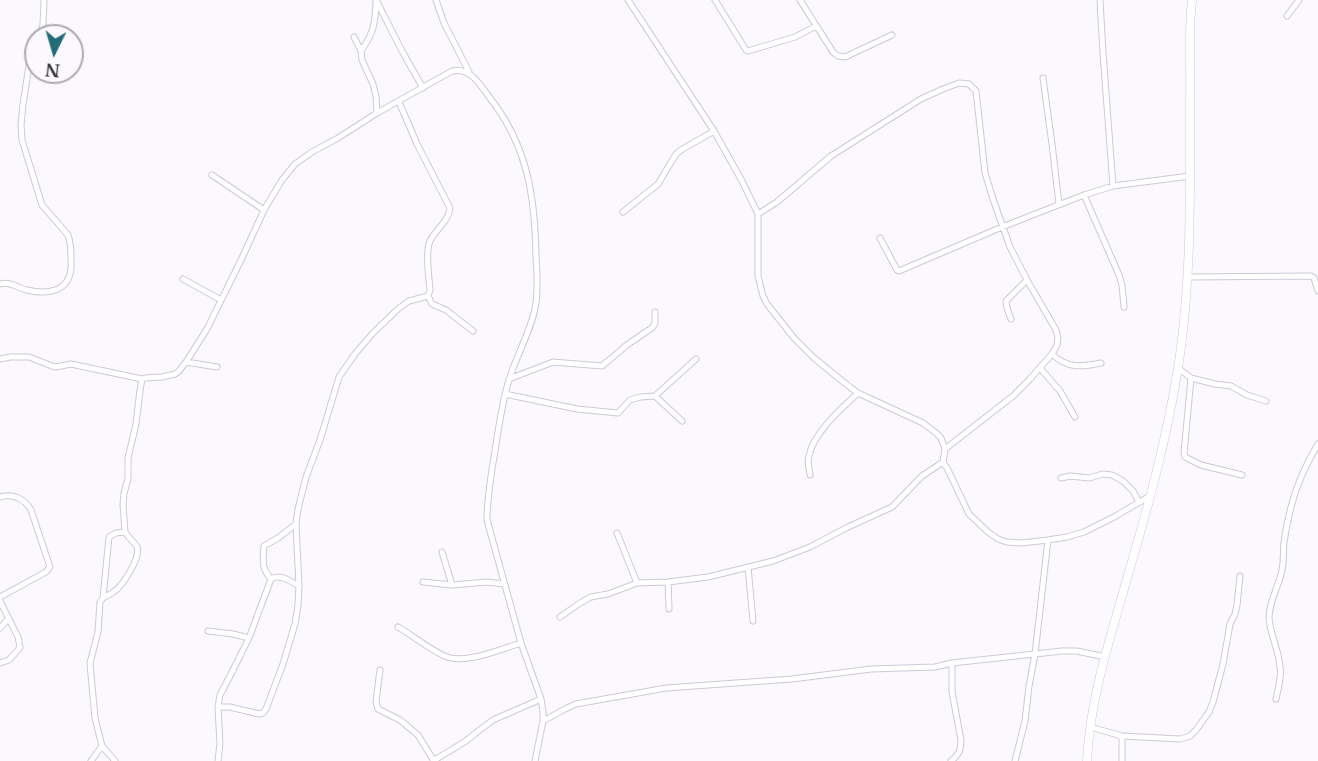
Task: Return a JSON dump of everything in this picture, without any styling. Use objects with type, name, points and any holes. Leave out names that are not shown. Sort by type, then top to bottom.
[{"type":"street","points":[[43,24],[44,0]]},
{"type":"street","points":[[376,0],[393,36],[423,88]]},
{"type":"street","points":[[361,51],[374,28],[376,0]]},
{"type":"street","points":[[436,0],[444,23],[469,73],[501,111],[509,126],[526,170],[533,196],[536,303],[505,394],[487,512],[488,525],[521,643],[541,699],[543,721],[535,761]]},
{"type":"street","points":[[715,0],[748,51],[795,37],[816,26]]},
{"type":"street","points":[[800,0],[835,55],[843,57],[892,34]]},
{"type":"street","points":[[1100,0],[1113,186]]},
{"type":"street","points":[[1087,761],[1090,727],[1105,657],[1151,495],[1178,368],[1188,277],[1192,0]]},
{"type":"street","points":[[1287,16],[1299,0]]},
{"type":"street","points":[[631,1],[714,131],[758,214],[758,276],[767,304],[794,338],[814,358],[858,393],[923,423],[941,438],[945,449],[943,462],[969,514],[998,539],[1022,543],[1067,537],[1084,532],[1151,495]]},
{"type":"street","points":[[354,37],[375,91],[377,113]]},
{"type":"street","points":[[0,359],[29,357],[56,367],[69,364],[142,379],[175,374],[186,362],[207,329],[264,210],[282,180],[296,164],[377,113],[452,72],[458,70],[469,73]]},
{"type":"street","points":[[1044,78],[1059,204]]},
{"type":"street","points":[[758,214],[777,202],[842,148],[921,99],[959,83],[969,84],[976,92],[985,172],[1002,227],[1010,247],[1056,330],[1058,338],[1052,354],[1013,396],[945,449]]},
{"type":"street","points":[[0,284],[11,284],[29,291],[53,291],[67,283],[70,275],[70,240],[42,206],[21,134],[27,84]]},
{"type":"street","points":[[399,102],[417,144],[450,208],[447,218],[429,244],[430,290],[428,296],[432,304],[446,310],[473,330]]},
{"type":"street","points":[[623,212],[658,184],[676,154],[714,131]]},
{"type":"street","points":[[212,175],[264,210]]},
{"type":"street","points":[[880,238],[899,272],[1083,195],[1113,186],[1190,176]]},
{"type":"street","points":[[1083,195],[1119,275],[1124,307]]},
{"type":"street","points":[[1188,277],[1311,276],[1314,278],[1318,291]]},
{"type":"street","points":[[183,279],[221,300]]},
{"type":"street","points":[[1011,319],[1006,308],[1006,301],[1027,280]]},
{"type":"street","points":[[218,707],[230,707],[259,714],[265,712],[295,624],[299,586],[296,524],[306,477],[339,377],[366,340],[398,309],[409,301],[428,296]]},
{"type":"street","points":[[509,379],[553,362],[602,366],[653,327],[655,312]]},
{"type":"street","points":[[1052,354],[1060,362],[1080,367],[1101,363]]},
{"type":"street","points":[[505,394],[577,409],[615,414],[635,398],[655,396],[696,359]]},
{"type":"street","points":[[186,362],[218,367]]},
{"type":"street","points":[[1040,368],[1060,391],[1076,417]]},
{"type":"street","points":[[1178,368],[1191,378],[1231,386],[1247,395],[1266,401]]},
{"type":"street","points":[[1191,378],[1185,457],[1201,465],[1242,475]]},
{"type":"street","points":[[103,597],[115,592],[135,562],[137,555],[137,547],[125,532],[123,505],[128,479],[128,458],[136,424],[142,379]]},
{"type":"street","points":[[810,475],[808,457],[817,438],[830,421],[858,393]]},
{"type":"street","points":[[655,396],[682,421]]},
{"type":"street","points":[[1276,699],[1281,673],[1270,630],[1270,606],[1284,561],[1290,508],[1305,467],[1318,444]]},
{"type":"street","points":[[560,617],[591,597],[608,594],[637,583],[708,577],[773,561],[810,547],[892,507],[922,476],[943,462]]},
{"type":"street","points":[[1061,478],[1112,475],[1123,481],[1133,491],[1139,502]]},
{"type":"street","points":[[0,497],[8,495],[24,500],[28,504],[50,567],[46,572],[0,599],[18,636],[20,647],[9,660],[0,663]]},
{"type":"street","points":[[271,579],[264,571],[264,546],[296,524]]},
{"type":"street","points":[[115,761],[102,746],[95,718],[90,663],[98,632],[110,537],[116,533],[125,532]]},
{"type":"street","points":[[617,533],[637,583]]},
{"type":"street","points":[[1015,761],[1025,722],[1048,540]]},
{"type":"street","points":[[442,552],[452,585]]},
{"type":"street","points":[[748,567],[753,621]]},
{"type":"street","points":[[218,761],[220,695],[249,638],[271,579],[275,576],[279,577],[299,586]]},
{"type":"street","points":[[1090,727],[1122,736],[1180,739],[1190,736],[1209,712],[1213,702],[1230,624],[1237,605],[1240,576]]},
{"type":"street","points":[[423,582],[452,585],[487,582],[504,584]]},
{"type":"street","points":[[668,582],[669,609]]},
{"type":"street","points":[[0,628],[8,619]]},
{"type":"street","points":[[398,627],[449,658],[480,656],[521,643]]},
{"type":"street","points":[[208,631],[249,638]]},
{"type":"street","points":[[543,721],[576,704],[666,688],[792,679],[871,669],[935,667],[952,663],[1077,651],[1105,657]]},
{"type":"street","points":[[951,761],[957,757],[961,747],[952,692],[952,663]]},
{"type":"street","points":[[380,670],[376,702],[378,709],[400,720],[418,735],[434,761],[466,741],[493,720],[541,699]]},
{"type":"street","points":[[1122,736],[1122,761]]},
{"type":"street","points":[[91,761],[102,746]]}]
